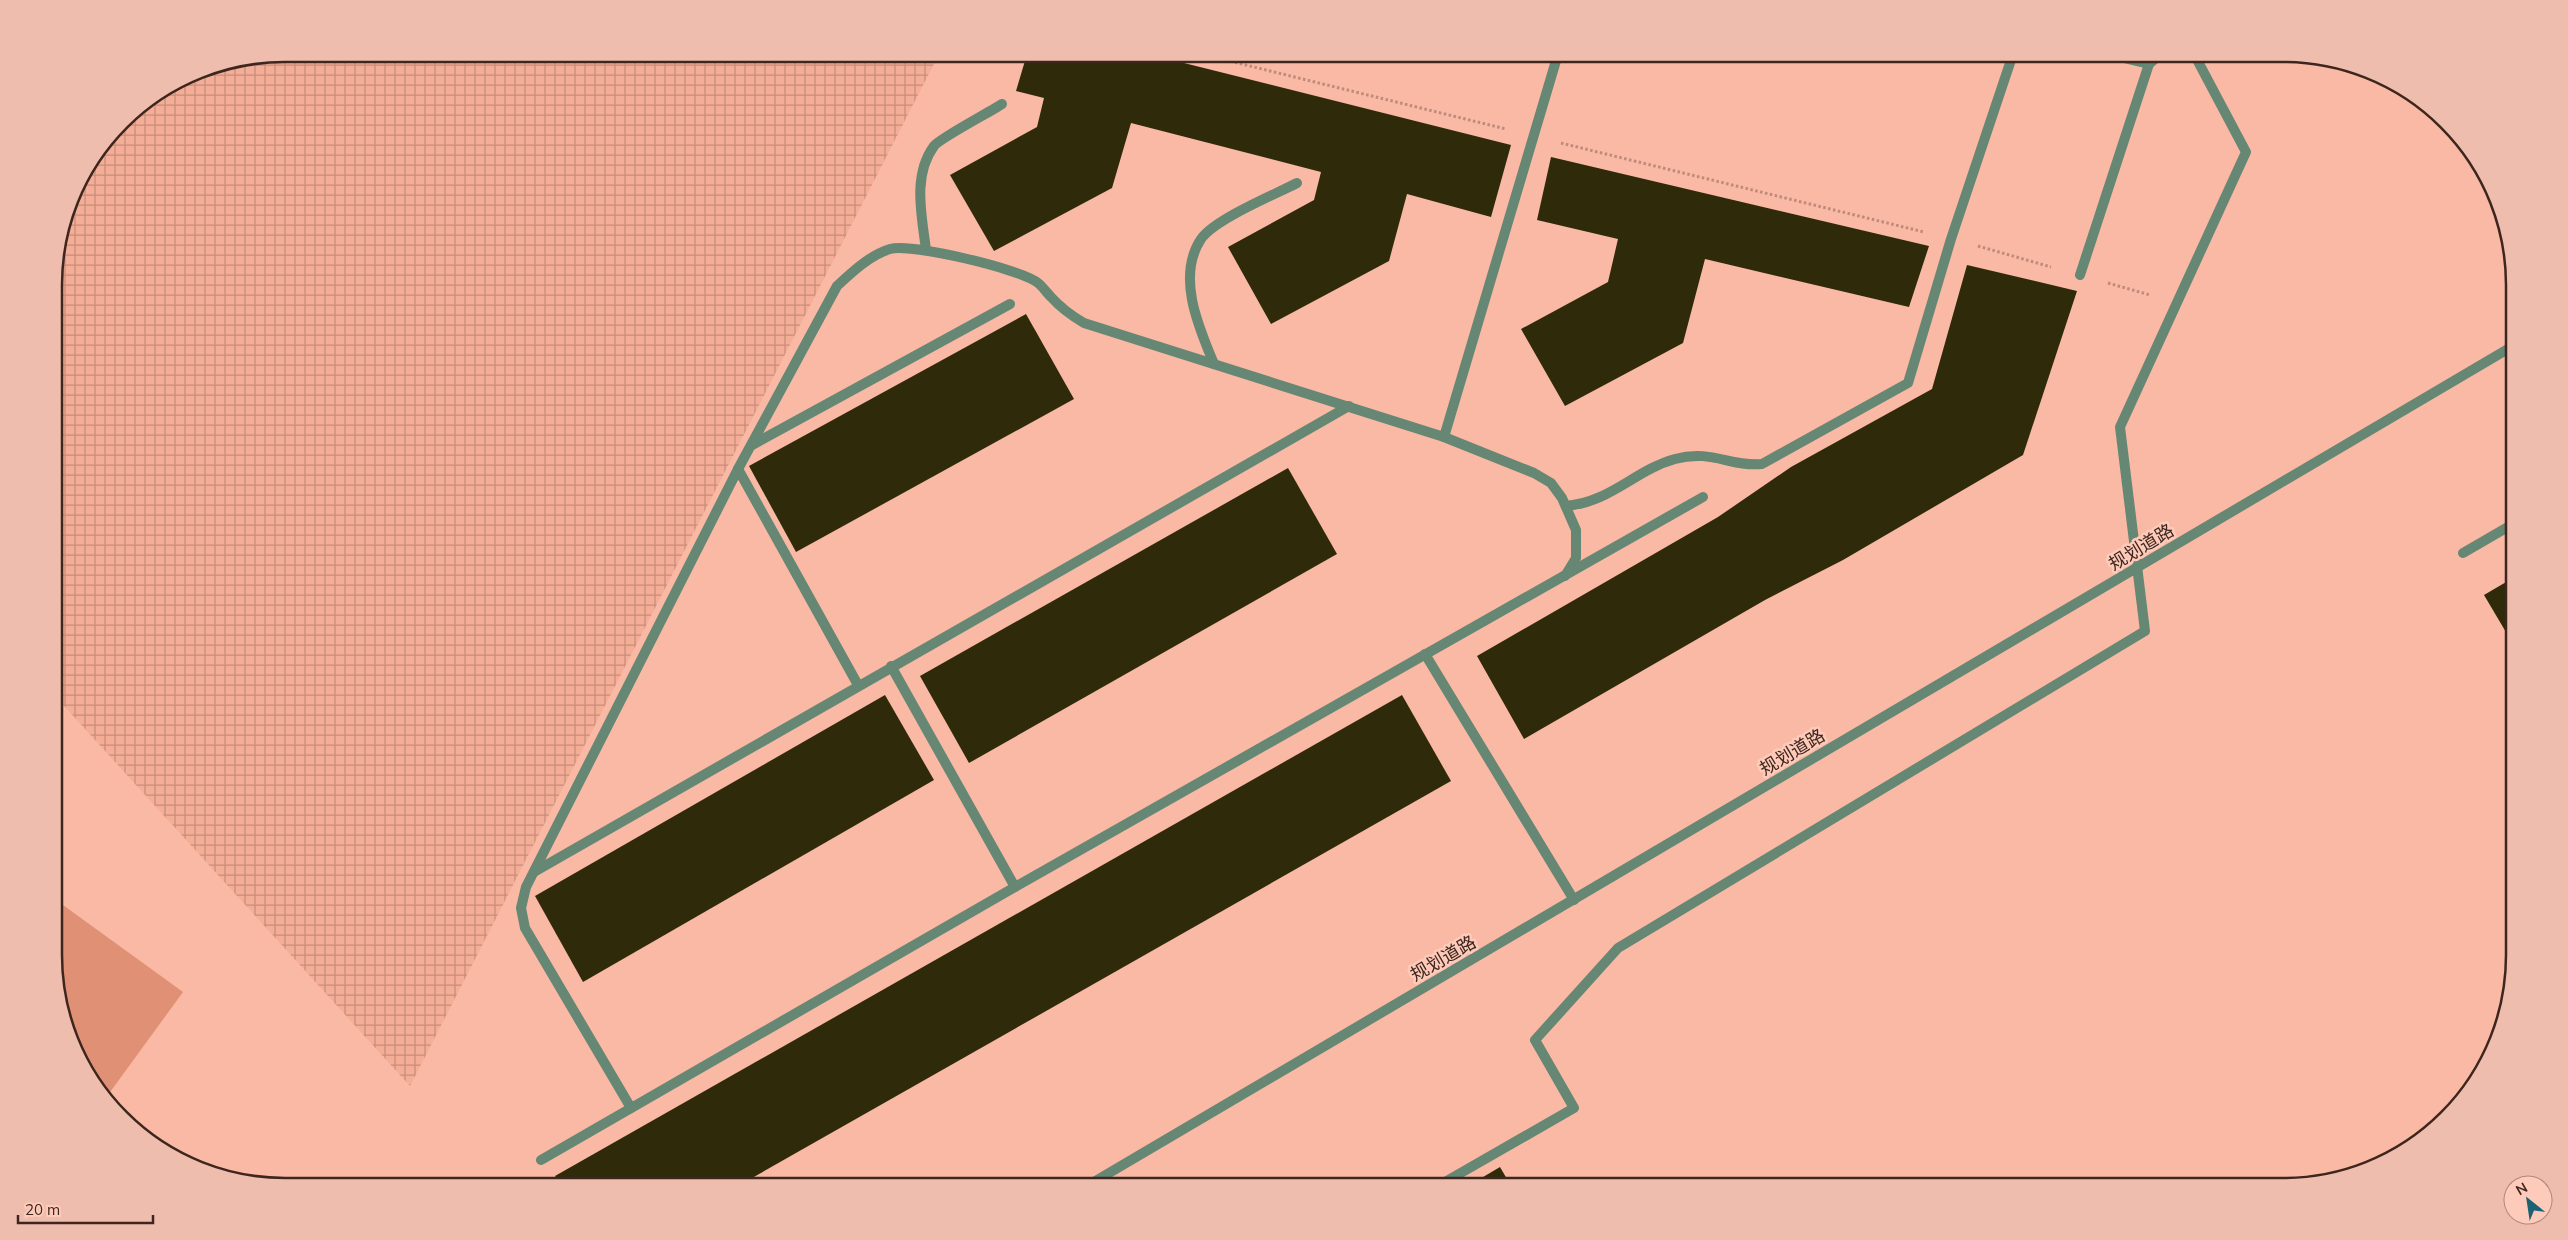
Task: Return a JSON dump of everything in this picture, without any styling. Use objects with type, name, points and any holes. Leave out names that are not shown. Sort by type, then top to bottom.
[{"type":"street","points":[[1444,437],[1555,63]]},
{"type":"street","points":[[1566,506],[1598,500],[1672,459],[1695,454],[1716,456],[1751,465],[1762,464],[1908,383],[1951,239],[2010,63]]},
{"type":"street","points":[[2080,276],[2149,64],[2145,63]]},
{"type":"street","points":[[1452,1178],[1574,1108],[1535,1040],[1618,948],[2145,632],[2120,427],[2246,152],[2199,63]]},
{"type":"street","points":[[926,250],[920,202],[921,171],[935,145],[1002,104]]},
{"type":"street","points":[[1214,364],[1196,319],[1192,292],[1192,263],[1202,238],[1224,220],[1297,183]]},
{"type":"street","points":[[631,1108],[525,928],[521,908],[526,887],[738,469],[837,286],[853,271],[891,248],[926,250],[1018,272],[1038,283],[1065,311],[1084,324],[1444,437],[1534,473],[1552,483],[1566,506],[1576,530],[1576,558],[1565,576]]},
{"type":"street","points":[[751,445],[1010,304]]},
{"type":"street","name":"规划道路","points":[[1101,1178],[2506,350]]},
{"type":"street","points":[[533,873],[891,666],[1349,406]]},
{"type":"street","points":[[738,469],[858,685]]},
{"type":"street","points":[[541,1160],[1015,887],[1703,497]]},
{"type":"street","points":[[2463,553],[2506,528]]},
{"type":"street","points":[[1425,654],[1574,900]]},
{"type":"street","points":[[891,666],[1015,887]]},
{"type":"path","points":[[1238,63],[1951,239],[2177,303]]},
{"type":"shaded area","points":[[934,63],[410,1086],[62,704],[62,286],[64,256],[70,228],[85,187],[100,162],[118,138],[138,118],[162,100],[200,79],[256,64]]},
{"type":"shaded area","points":[[62,904],[183,992],[110,1092],[85,1053],[70,1012],[64,984]]},
{"type":"building","points":[[1024,63],[1184,63],[1511,145],[1491,217],[1407,194],[1389,261],[1271,324],[1228,247],[1314,200],[1321,172],[1131,123],[1112,188],[994,251],[950,175],[1037,127],[1044,98],[1016,91]]},
{"type":"building","points":[[1551,157],[1929,246],[1909,307],[1705,259],[1683,343],[1565,406],[1521,329],[1608,282],[1618,239],[1537,220]]},
{"type":"building","points":[[1967,265],[2077,291],[2023,455],[1843,560],[1765,600],[1524,739],[1477,656],[1718,517],[1791,467],[1932,389]]},
{"type":"building","points":[[1026,314],[1074,399],[796,552],[749,466]]},
{"type":"building","points":[[1288,468],[1337,554],[969,763],[920,676]]},
{"type":"building","points":[[2506,582],[2506,632],[2484,595]]},
{"type":"building","points":[[885,695],[934,780],[583,982],[535,896]]},
{"type":"building","points":[[1402,695],[1451,781],[752,1178],[556,1178],[555,1176]]},
{"type":"building","points":[[1500,1167],[1506,1178],[1481,1178]]}]
